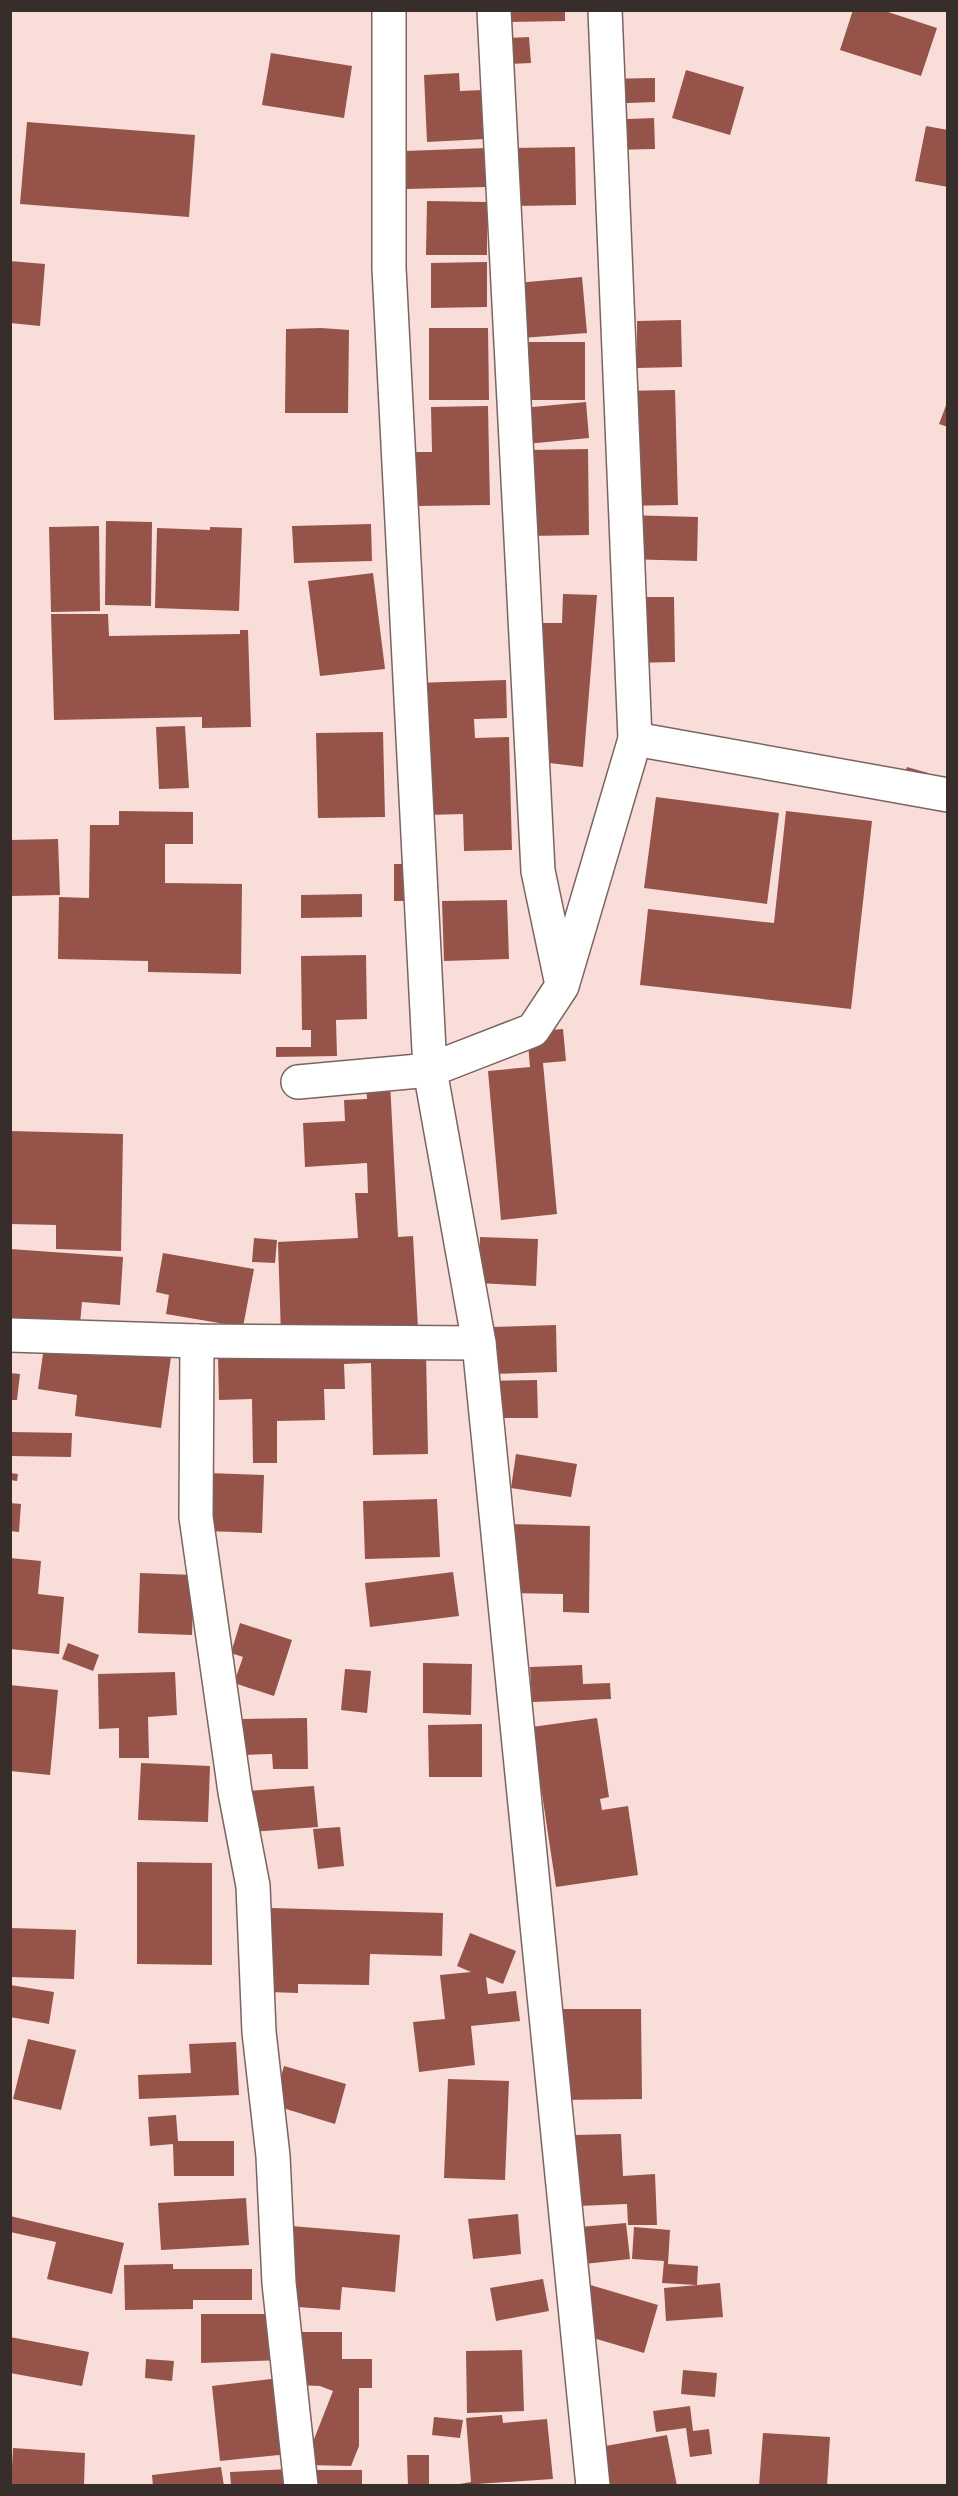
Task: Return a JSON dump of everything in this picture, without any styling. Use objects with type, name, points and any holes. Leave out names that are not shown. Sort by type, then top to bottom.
[{"type":"street","points":[[389,10],[389,268],[430,1070],[479,1343],[593,2486]]},
{"type":"street","points":[[494,10],[538,871],[562,986]]},
{"type":"street","points":[[298,1082],[430,1070],[533,1030],[562,986],[635,739],[605,10]]},
{"type":"street","points":[[635,739],[948,795]]},
{"type":"street","points":[[10,1335],[197,1341],[479,1343]]},
{"type":"street","points":[[197,1341],[196,1517],[235,1792],[253,1886],[259,2032],[273,2156],[279,2283],[301,2486]]},
{"type":"building","points":[[500,10],[565,10],[565,21],[501,22]]},
{"type":"building","points":[[853,10],[882,10],[937,28],[921,76],[840,50]]},
{"type":"building","points":[[529,37],[531,63],[509,64],[508,38]]},
{"type":"building","points":[[271,53],[352,66],[344,118],[262,105]]},
{"type":"building","points":[[686,70],[744,87],[730,135],[672,118]]},
{"type":"building","points":[[459,73],[460,91],[483,90],[485,139],[427,142],[424,75]]},
{"type":"building","points":[[655,78],[655,102],[603,104],[602,79]]},
{"type":"building","points":[[654,118],[655,149],[606,150],[604,120]]},
{"type":"building","points":[[27,122],[195,135],[189,217],[20,204]]},
{"type":"building","points":[[926,126],[948,130],[948,187],[915,181]]},
{"type":"building","points":[[575,147],[576,205],[514,206],[512,148]]},
{"type":"building","points":[[486,148],[487,187],[406,189],[405,151]]},
{"type":"building","points":[[427,201],[487,202],[487,255],[426,255]]},
{"type":"building","points":[[10,261],[45,264],[40,326],[10,323]]},
{"type":"building","points":[[487,262],[487,307],[431,308],[431,263]]},
{"type":"building","points":[[582,277],[587,333],[522,338],[517,283]]},
{"type":"building","points":[[681,320],[682,367],[637,368],[637,321]]},
{"type":"building","points":[[429,328],[488,328],[489,400],[429,400]]},
{"type":"building","points":[[286,329],[349,330],[348,413],[285,413]]},
{"type":"building","points":[[519,342],[585,342],[585,400],[519,400]]},
{"type":"building","points":[[675,390],[678,505],[621,506],[619,391]]},
{"type":"building","points":[[948,400],[948,427],[939,424]]},
{"type":"building","points":[[586,402],[589,438],[526,444],[522,408]]},
{"type":"building","points":[[488,406],[490,505],[416,506],[415,452],[432,452],[431,407]]},
{"type":"building","points":[[588,449],[589,535],[529,536],[528,450]]},
{"type":"building","points":[[625,515],[698,517],[697,561],[624,559]]},
{"type":"building","points":[[106,521],[152,522],[151,606],[105,605]]},
{"type":"building","points":[[371,524],[372,561],[294,563],[292,526]]},
{"type":"building","points":[[99,526],[100,611],[51,612],[49,527]]},
{"type":"building","points":[[210,527],[242,528],[239,611],[155,608],[157,528],[210,530]]},
{"type":"building","points":[[373,573],[385,669],[320,676],[308,581]]},
{"type":"building","points":[[563,594],[597,595],[583,767],[541,762],[536,623],[562,623]]},
{"type":"building","points":[[629,597],[674,597],[675,662],[630,663]]},
{"type":"building","points":[[51,614],[108,614],[109,636],[240,634],[240,630],[248,630],[251,727],[202,728],[202,717],[54,720]]},
{"type":"building","points":[[506,680],[507,718],[474,719],[475,738],[509,737],[512,850],[464,851],[463,814],[427,815],[415,683]]},
{"type":"building","points":[[185,726],[189,788],[159,789],[156,727]]},
{"type":"building","points":[[383,732],[385,817],[318,818],[316,733]]},
{"type":"building","points":[[907,767],[928,773],[924,786],[903,779]]},
{"type":"building","points":[[656,797],[779,813],[767,904],[644,888]]},
{"type":"building","points":[[119,811],[193,812],[193,844],[165,844],[165,883],[242,884],[241,974],[148,972],[148,961],[58,959],[59,897],[89,898],[90,825],[119,825]]},
{"type":"building","points":[[786,811],[872,821],[851,1009],[640,985],[648,909],[774,923]]},
{"type":"building","points":[[58,839],[60,895],[10,896],[10,840]]},
{"type":"building","points":[[394,864],[435,864],[436,901],[394,901]]},
{"type":"building","points":[[362,894],[362,917],[301,918],[301,895]]},
{"type":"building","points":[[507,900],[509,959],[444,961],[442,901]]},
{"type":"building","points":[[366,955],[367,1019],[336,1020],[337,1056],[276,1057],[276,1047],[311,1047],[311,1030],[302,1030],[301,956]]},
{"type":"building","points":[[563,1029],[566,1061],[543,1063],[557,1214],[501,1220],[488,1071],[530,1067],[527,1032]]},
{"type":"building","points":[[390,1082],[398,1237],[413,1236],[418,1328],[281,1335],[278,1242],[358,1238],[355,1193],[368,1193],[367,1163],[305,1167],[303,1123],[345,1121],[344,1100],[367,1099],[366,1083]]},
{"type":"building","points":[[10,1131],[123,1134],[121,1251],[56,1249],[56,1225],[10,1224]]},
{"type":"building","points":[[480,1237],[538,1239],[536,1286],[479,1283]]},
{"type":"building","points":[[254,1238],[277,1240],[275,1263],[252,1262]]},
{"type":"building","points":[[10,1249],[123,1257],[120,1305],[82,1302],[80,1324],[10,1328]]},
{"type":"building","points":[[163,1253],[254,1269],[243,1327],[166,1314],[169,1295],[156,1292]]},
{"type":"building","points":[[556,1325],[557,1372],[492,1374],[490,1327]]},
{"type":"building","points":[[45,1340],[171,1357],[161,1428],[75,1416],[77,1395],[38,1389]]},
{"type":"building","points":[[426,1352],[428,1454],[373,1455],[371,1363],[344,1364],[345,1389],[324,1389],[325,1420],[277,1421],[277,1463],[253,1463],[252,1399],[219,1400],[218,1355]]},
{"type":"building","points":[[10,1373],[20,1374],[17,1400],[10,1400]]},
{"type":"building","points":[[537,1380],[538,1418],[478,1418],[477,1381]]},
{"type":"building","points":[[10,1432],[72,1433],[71,1457],[10,1456]]},
{"type":"building","points":[[516,1454],[577,1464],[571,1497],[511,1488]]},
{"type":"building","points":[[10,1473],[18,1474],[17,1481],[10,1480]]},
{"type":"building","points":[[208,1473],[264,1475],[262,1533],[206,1531]]},
{"type":"building","points":[[437,1499],[440,1557],[365,1559],[363,1501]]},
{"type":"building","points":[[10,1503],[21,1504],[19,1532],[10,1531]]},
{"type":"building","points":[[509,1524],[590,1526],[589,1613],[563,1612],[563,1594],[508,1593]]},
{"type":"building","points":[[10,1558],[41,1561],[38,1594],[64,1597],[59,1654],[10,1649]]},
{"type":"building","points":[[453,1572],[459,1616],[370,1627],[365,1583]]},
{"type":"building","points":[[140,1573],[194,1575],[192,1635],[138,1633]]},
{"type":"building","points":[[240,1623],[292,1640],[274,1696],[234,1683],[243,1657],[231,1653]]},
{"type":"building","points":[[68,1643],[99,1655],[93,1671],[62,1659]]},
{"type":"building","points":[[423,1663],[472,1664],[471,1715],[423,1713]]},
{"type":"building","points":[[582,1665],[583,1684],[610,1683],[611,1699],[532,1702],[530,1667]]},
{"type":"building","points":[[345,1669],[371,1671],[367,1713],[341,1710]]},
{"type":"building","points":[[175,1672],[177,1715],[148,1717],[149,1758],[119,1758],[119,1728],[99,1729],[98,1674]]},
{"type":"building","points":[[10,1685],[58,1690],[50,1775],[10,1771]]},
{"type":"building","points":[[307,1718],[308,1769],[273,1769],[272,1754],[243,1755],[242,1719]]},
{"type":"building","points":[[597,1718],[609,1797],[600,1799],[602,1810],[628,1806],[638,1875],[556,1887],[532,1727]]},
{"type":"building","points":[[482,1724],[482,1777],[429,1777],[428,1725]]},
{"type":"building","points":[[141,1763],[210,1766],[208,1822],[138,1820]]},
{"type":"building","points":[[314,1786],[318,1827],[251,1832],[247,1791]]},
{"type":"building","points":[[340,1827],[344,1866],[318,1869],[313,1829]]},
{"type":"building","points":[[137,1862],[212,1863],[212,1965],[137,1964]]},
{"type":"building","points":[[272,1908],[443,1913],[442,1956],[370,1954],[369,1985],[298,1984],[298,1993],[269,1992]]},
{"type":"building","points":[[10,1928],[76,1930],[74,1979],[10,1977]]},
{"type":"building","points":[[470,1933],[516,1951],[503,1984],[486,1977],[488,1994],[516,1991],[520,2021],[471,2026],[475,2065],[419,2072],[413,2022],[445,2019],[440,1975],[471,1972],[457,1966]]},
{"type":"building","points":[[10,1985],[54,1992],[49,2024],[10,2017]]},
{"type":"building","points":[[557,2009],[641,2009],[642,2099],[558,2100]]},
{"type":"building","points":[[28,2039],[76,2050],[61,2110],[13,2099]]},
{"type":"building","points":[[236,2042],[239,2095],[139,2099],[138,2075],[191,2073],[189,2044]]},
{"type":"building","points":[[284,2066],[346,2084],[335,2124],[273,2105]]},
{"type":"building","points":[[448,2079],[509,2081],[505,2180],[444,2178]]},
{"type":"building","points":[[176,2115],[178,2141],[234,2141],[234,2176],[174,2176],[173,2144],[150,2146],[148,2117]]},
{"type":"building","points":[[621,2134],[623,2176],[655,2174],[657,2225],[628,2225],[627,2204],[577,2206],[574,2135]]},
{"type":"building","points":[[246,2198],[249,2245],[161,2250],[158,2203]]},
{"type":"building","points":[[518,2214],[521,2254],[473,2259],[468,2219]]},
{"type":"building","points":[[10,2216],[124,2243],[112,2294],[47,2279],[56,2242],[10,2232]]},
{"type":"building","points":[[626,2223],[630,2259],[584,2264],[580,2227]]},
{"type":"building","points":[[291,2226],[400,2235],[395,2292],[342,2287],[340,2310],[284,2306]]},
{"type":"building","points":[[634,2227],[670,2230],[668,2264],[698,2266],[697,2285],[662,2283],[664,2261],[632,2259]]},
{"type":"building","points":[[173,2264],[173,2269],[252,2269],[252,2300],[193,2300],[193,2309],[125,2310],[124,2265]]},
{"type":"building","points":[[543,2279],[549,2311],[496,2321],[490,2288]]},
{"type":"building","points":[[720,2283],[723,2317],[666,2321],[664,2288]]},
{"type":"building","points":[[587,2284],[658,2305],[644,2353],[573,2332]]},
{"type":"building","points":[[201,2314],[278,2314],[284,2360],[201,2363]]},
{"type":"building","points":[[295,2332],[342,2332],[342,2359],[372,2359],[372,2388],[359,2388],[359,2446],[351,2466],[307,2465],[307,2457],[333,2391],[320,2386],[294,2385]]},
{"type":"building","points":[[10,2337],[89,2352],[82,2386],[10,2373]]},
{"type":"building","points":[[522,2350],[524,2411],[467,2413],[466,2351]]},
{"type":"building","points":[[146,2359],[174,2361],[172,2381],[145,2378]]},
{"type":"building","points":[[683,2370],[717,2373],[715,2397],[681,2394]]},
{"type":"building","points":[[280,2378],[289,2454],[220,2461],[212,2386]]},
{"type":"building","points":[[690,2406],[693,2431],[709,2429],[712,2454],[690,2457],[686,2428],[656,2432],[653,2411]]},
{"type":"building","points":[[502,2415],[503,2423],[547,2419],[553,2479],[448,2486],[471,2482],[466,2418]]},
{"type":"building","points":[[434,2417],[463,2420],[460,2438],[432,2435]]},
{"type":"building","points":[[763,2433],[830,2437],[827,2486],[759,2486]]},
{"type":"building","points":[[667,2435],[677,2486],[601,2486],[594,2448]]},
{"type":"building","points":[[13,2448],[85,2453],[84,2486],[11,2485]]},
{"type":"building","points":[[407,2455],[429,2455],[429,2486],[408,2486]]},
{"type":"building","points":[[221,2467],[224,2486],[153,2486],[152,2475]]},
{"type":"building","points":[[290,2469],[290,2486],[231,2486],[230,2472]]},
{"type":"building","points":[[315,2470],[362,2470],[362,2486],[315,2486]]}]
